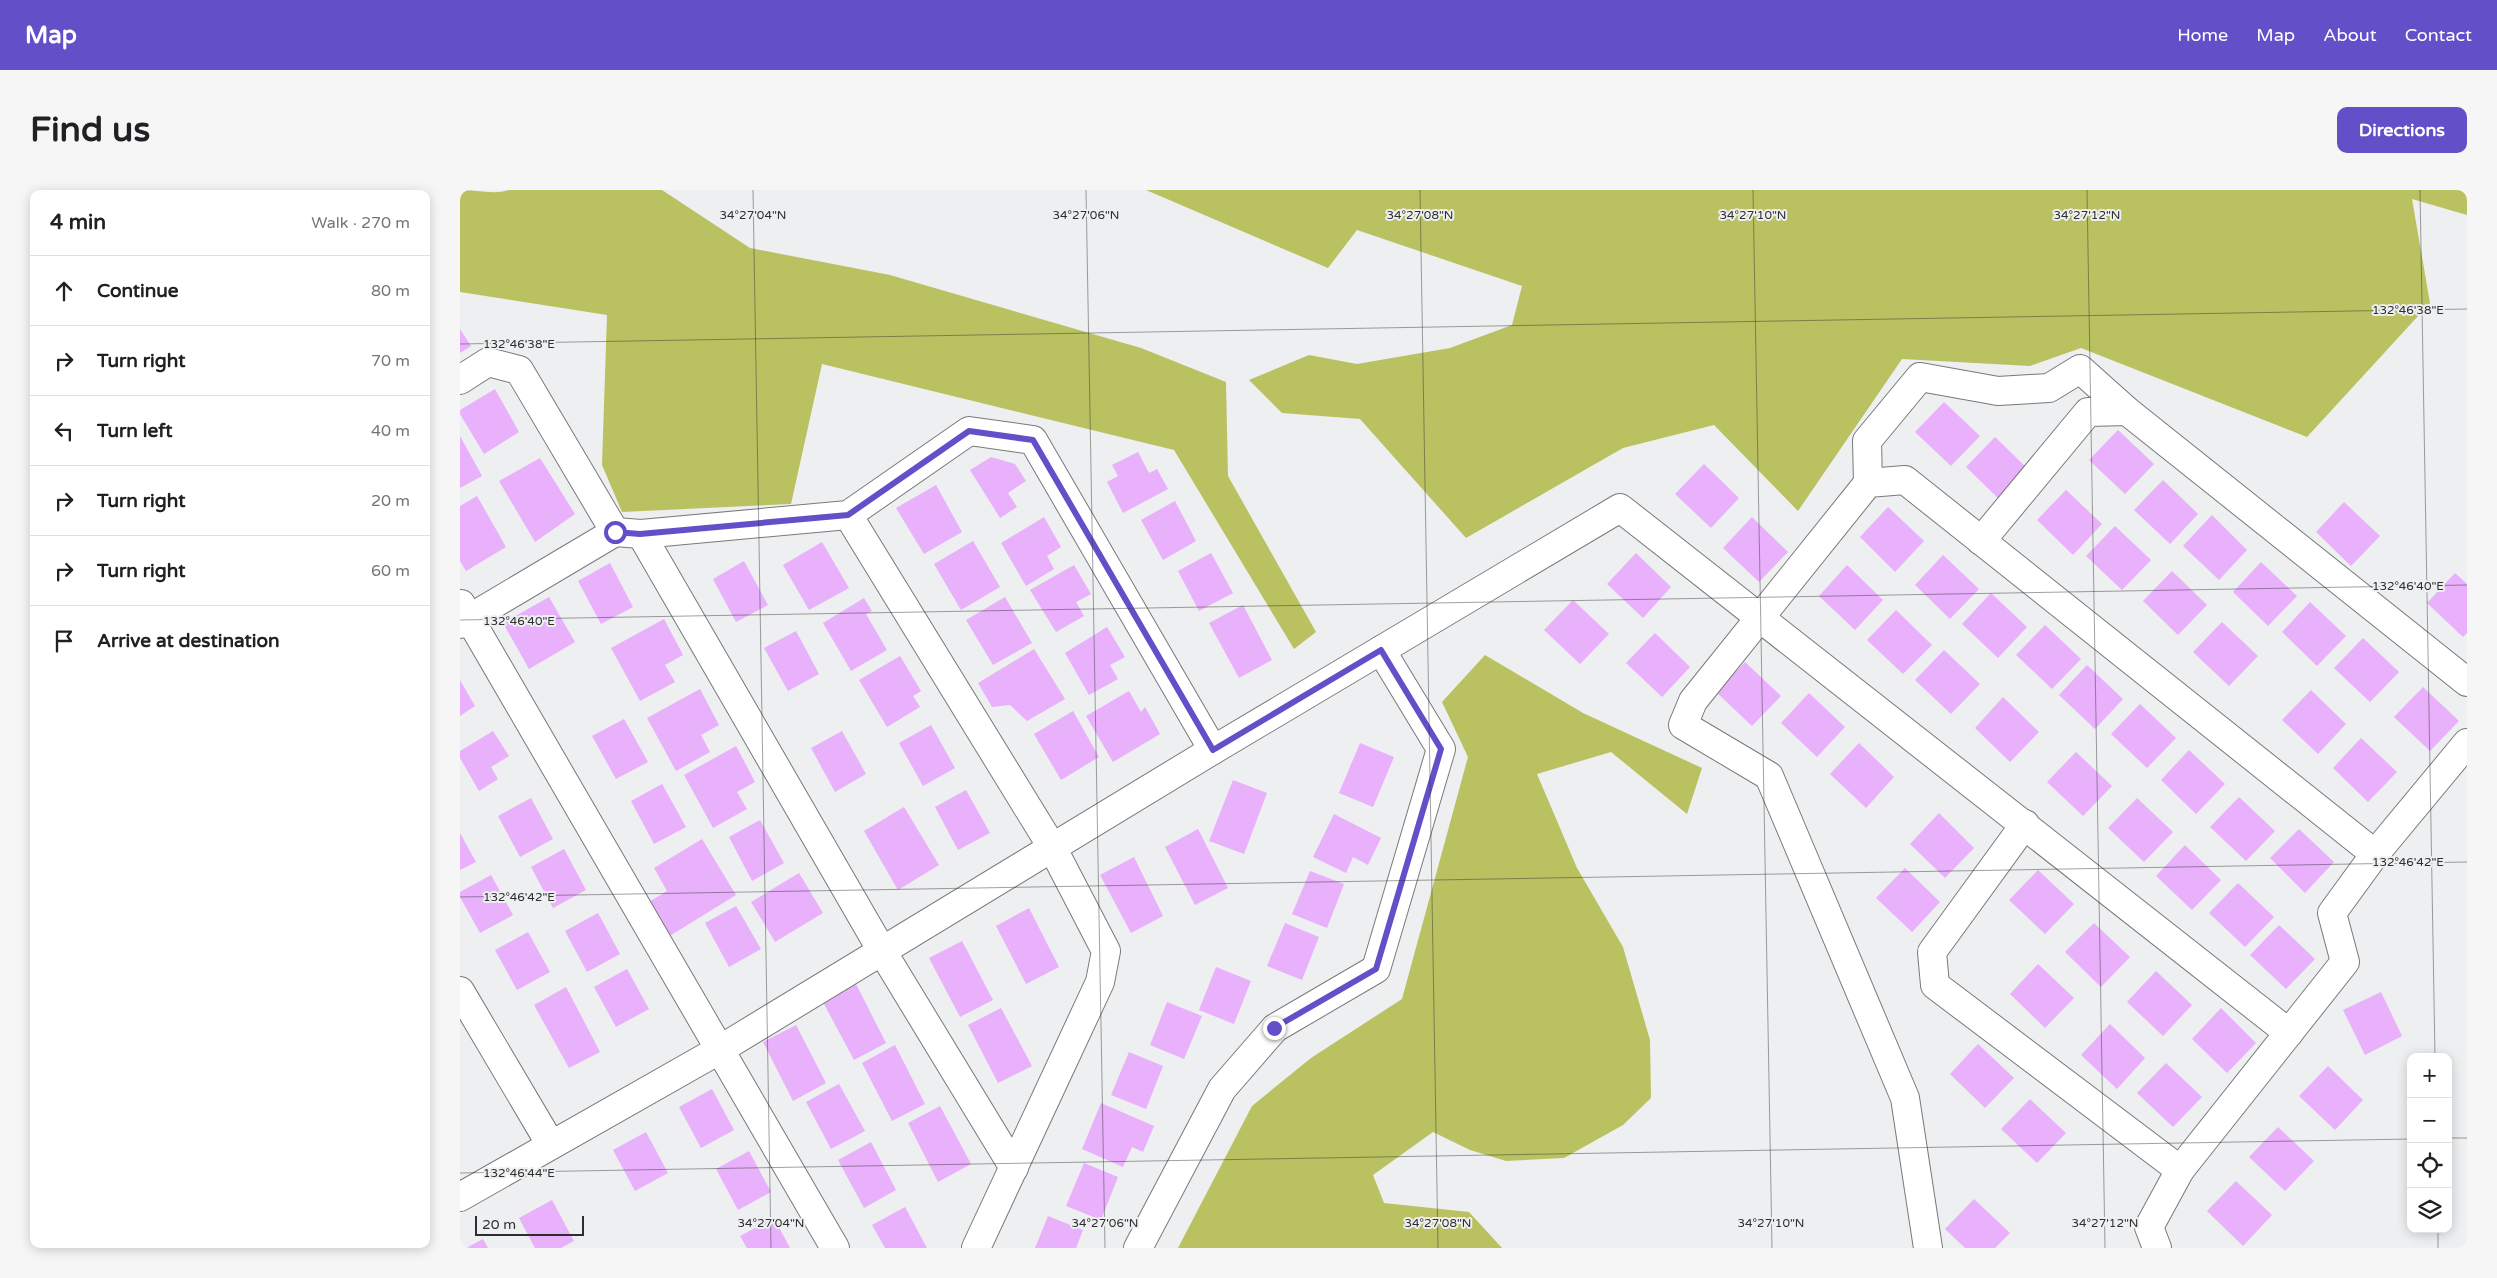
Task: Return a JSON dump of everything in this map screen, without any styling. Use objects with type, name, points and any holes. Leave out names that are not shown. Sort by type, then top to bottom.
[{"type":"street","points":[[460,380],[488,362],[520,370],[628,533],[1014,1168]]},
{"type":"street","points":[[1928,1248],[1905,1098],[1770,776],[1683,725],[1692,701],[1868,483],[1867,441],[1920,377],[1998,391],[2049,388],[2080,369],[2127,411],[2467,682]]},
{"type":"street","points":[[1981,541],[2088,412],[2127,411]]},
{"type":"street","points":[[836,1248],[463,615],[628,533],[848,515],[969,431],[1033,440],[1213,750]]},
{"type":"street","points":[[1868,483],[1905,480],[2374,854]]},
{"type":"street","points":[[460,1197],[718,1050],[1213,750],[1620,508],[1758,618],[2290,1032]]},
{"type":"street","points":[[848,515],[1052,847],[1106,951],[1100,982],[976,1248]]},
{"type":"street","points":[[1138,1248],[1222,1089],[1274,1028],[1376,969],[1441,749],[1381,650]]},
{"type":"street","points":[[2157,1248],[2149,1227],[2180,1170],[2345,962],[2332,913],[2374,854],[2467,743]]},
{"type":"street","points":[[2025,824],[1932,952],[1935,985],[2180,1170]]},
{"type":"street","points":[[460,991],[551,1145]]},
{"type":"green space","points":[[460,190],[491,192],[509,190],[662,190],[750,248],[890,275],[1141,348],[1226,382],[1228,476],[1316,632],[1294,649],[1174,450],[822,364],[791,504],[622,512],[602,465],[607,315],[460,292]]},
{"type":"green space","points":[[1146,190],[2467,190],[2467,215],[2412,199],[2430,303],[2307,437],[2081,348],[2030,366],[1902,359],[1798,511],[1714,425],[1623,448],[1466,538],[1360,419],[1282,413],[1249,380],[1309,355],[1357,364],[1450,348],[1512,325],[1522,286],[1357,230],[1328,268]]},
{"type":"green space","points":[[1485,655],[1583,713],[1702,768],[1687,814],[1611,752],[1537,774],[1577,868],[1623,947],[1650,1040],[1651,1098],[1623,1125],[1564,1158],[1506,1161],[1470,1150],[1433,1132],[1373,1175],[1384,1203],[1469,1212],[1502,1248],[1178,1248],[1252,1106],[1311,1058],[1402,999],[1468,757],[1442,702]]},
{"type":"building","points":[[460,329],[471,346],[460,353]]},
{"type":"building","points":[[495,389],[519,432],[484,454],[460,414],[460,410]]},
{"type":"building","points":[[1944,402],[1980,436],[1951,466],[1915,432]]},
{"type":"building","points":[[2118,430],[2154,464],[2125,494],[2089,460]]},
{"type":"building","points":[[460,436],[482,476],[460,488]]},
{"type":"building","points":[[1995,437],[2030,471],[2001,501],[1966,467]]},
{"type":"building","points":[[1138,452],[1149,473],[1157,469],[1168,489],[1123,513],[1107,482],[1118,476],[1112,465]]},
{"type":"building","points":[[991,457],[1015,464],[1026,481],[1008,493],[1017,507],[1000,518],[970,470]]},
{"type":"building","points":[[540,458],[575,514],[535,542],[499,481]]},
{"type":"building","points":[[1704,464],[1739,498],[1711,528],[1675,494]]},
{"type":"building","points":[[2163,480],[2198,514],[2170,544],[2134,510]]},
{"type":"building","points":[[936,485],[962,532],[924,554],[896,508]]},
{"type":"building","points":[[2066,490],[2102,524],[2073,555],[2037,520]]},
{"type":"building","points":[[477,496],[506,547],[466,571],[460,561],[460,506]]},
{"type":"building","points":[[1175,501],[1196,541],[1163,560],[1141,520]]},
{"type":"building","points":[[2344,502],[2380,536],[2351,566],[2316,532]]},
{"type":"building","points":[[1888,507],[1924,541],[1895,572],[1860,537]]},
{"type":"building","points":[[2212,515],[2247,550],[2219,580],[2183,546]]},
{"type":"building","points":[[1044,517],[1061,547],[1047,556],[1054,569],[1026,586],[1001,543]]},
{"type":"building","points":[[1752,517],[1788,552],[1759,582],[1723,548]]},
{"type":"building","points":[[2115,526],[2151,560],[2122,590],[2086,556]]},
{"type":"building","points":[[973,541],[1000,587],[961,610],[934,564]]},
{"type":"building","points":[[822,542],[849,588],[809,610],[783,565]]},
{"type":"building","points":[[1211,553],[1233,593],[1199,611],[1178,571]]},
{"type":"building","points":[[1636,553],[1671,587],[1643,618],[1607,584]]},
{"type":"building","points":[[1943,555],[1979,589],[1950,619],[1915,585]]},
{"type":"building","points":[[744,561],[768,605],[736,622],[713,579]]},
{"type":"building","points":[[2261,562],[2297,596],[2268,626],[2233,592]]},
{"type":"building","points":[[610,563],[633,607],[601,624],[578,581]]},
{"type":"building","points":[[1074,565],[1091,594],[1076,602],[1084,616],[1056,632],[1030,590]]},
{"type":"building","points":[[1847,565],[1883,600],[1855,630],[1819,596]]},
{"type":"building","points":[[2172,571],[2207,605],[2178,635],[2143,601]]},
{"type":"building","points":[[2455,573],[2467,584],[2467,633],[2463,637],[2427,603]]},
{"type":"building","points":[[1991,593],[2027,627],[1998,658],[1962,624]]},
{"type":"building","points":[[549,597],[575,642],[529,669],[503,623]]},
{"type":"building","points":[[1005,597],[1032,643],[993,665],[966,620]]},
{"type":"building","points":[[864,598],[872,611],[866,614],[887,650],[851,671],[823,623]]},
{"type":"building","points":[[1573,600],[1609,634],[1580,664],[1544,630]]},
{"type":"building","points":[[2310,602],[2346,636],[2317,666],[2282,632]]},
{"type":"building","points":[[1243,605],[1272,660],[1239,678],[1209,623]]},
{"type":"building","points":[[1896,610],[1932,645],[1903,674],[1867,640]]},
{"type":"building","points":[[664,619],[683,655],[665,665],[675,682],[640,701],[611,648]]},
{"type":"building","points":[[2222,622],[2258,656],[2229,686],[2193,652]]},
{"type":"building","points":[[2045,625],[2081,659],[2052,689],[2016,655]]},
{"type":"building","points":[[1107,627],[1125,657],[1110,665],[1118,679],[1089,695],[1065,653]]},
{"type":"building","points":[[796,631],[819,674],[788,691],[764,648]]},
{"type":"building","points":[[1655,633],[1690,667],[1662,697],[1626,663]]},
{"type":"building","points":[[2363,638],[2399,672],[2370,702],[2334,668]]},
{"type":"building","points":[[1034,649],[1065,699],[1027,721],[1010,705],[992,707],[978,683]]},
{"type":"building","points":[[1944,650],[1980,684],[1951,714],[1915,680]]},
{"type":"building","points":[[900,656],[921,691],[913,696],[920,707],[887,727],[859,680]]},
{"type":"building","points":[[1745,662],[1781,696],[1752,726],[1716,692]]},
{"type":"building","points":[[2087,665],[2123,699],[2095,729],[2059,695]]},
{"type":"building","points":[[460,680],[475,706],[460,716]]},
{"type":"building","points":[[2423,687],[2459,721],[2430,751],[2394,717]]},
{"type":"building","points":[[700,689],[719,725],[701,735],[710,752],[676,771],[647,718]]},
{"type":"building","points":[[2311,690],[2346,724],[2318,754],[2282,720]]},
{"type":"building","points":[[1129,691],[1141,712],[1145,707],[1160,734],[1113,762],[1086,716]]},
{"type":"building","points":[[1809,693],[1845,727],[1817,757],[1781,723]]},
{"type":"building","points":[[2003,697],[2039,732],[2010,762],[1975,728]]},
{"type":"building","points":[[2140,704],[2176,738],[2147,768],[2111,734]]},
{"type":"building","points":[[1073,711],[1099,757],[1061,780],[1034,734]]},
{"type":"building","points":[[624,719],[648,762],[616,779],[592,736]]},
{"type":"building","points":[[931,725],[955,768],[923,786],[899,743]]},
{"type":"building","points":[[493,731],[509,756],[491,767],[498,779],[479,791],[460,758],[460,751]]},
{"type":"building","points":[[842,731],[866,774],[835,792],[811,748]]},
{"type":"building","points":[[2361,738],[2397,772],[2368,802],[2333,768]]},
{"type":"building","points":[[1360,743],[1394,757],[1373,807],[1339,793]]},
{"type":"building","points":[[1859,743],[1894,777],[1866,808],[1830,774]]},
{"type":"building","points":[[736,746],[755,782],[737,792],[747,809],[713,828],[684,775]]},
{"type":"building","points":[[2189,750],[2225,784],[2196,814],[2161,780]]},
{"type":"building","points":[[2076,752],[2112,786],[2083,816],[2047,782]]},
{"type":"building","points":[[1233,780],[1267,793],[1244,854],[1209,841]]},
{"type":"building","points":[[662,784],[686,827],[654,844],[631,801]]},
{"type":"building","points":[[966,790],[990,833],[958,850],[935,807]]},
{"type":"building","points":[[2239,797],[2275,831],[2246,861],[2210,827]]},
{"type":"building","points":[[531,798],[553,839],[520,857],[498,816]]},
{"type":"building","points":[[2137,798],[2173,832],[2144,862],[2108,828]]},
{"type":"building","points":[[904,807],[939,865],[898,890],[864,831]]},
{"type":"building","points":[[1939,813],[1974,848],[1945,878],[1910,844]]},
{"type":"building","points":[[1334,814],[1381,838],[1368,865],[1353,857],[1346,873],[1313,857]]},
{"type":"building","points":[[760,820],[784,863],[752,881],[729,837]]},
{"type":"building","points":[[1198,829],[1228,888],[1195,905],[1165,847]]},
{"type":"building","points":[[2299,829],[2334,862],[2305,893],[2270,858]]},
{"type":"building","points":[[460,833],[476,862],[460,870]]},
{"type":"building","points":[[702,839],[736,895],[668,937],[647,903],[667,891],[654,868]]},
{"type":"building","points":[[2185,845],[2221,880],[2192,910],[2156,876]]},
{"type":"building","points":[[564,849],[586,890],[553,908],[531,867]]},
{"type":"building","points":[[1134,857],[1163,916],[1131,933],[1100,875]]},
{"type":"building","points":[[1905,868],[1940,902],[1912,932],[1876,898]]},
{"type":"building","points":[[2038,870],[2074,904],[2045,934],[2009,900]]},
{"type":"building","points":[[1310,871],[1344,884],[1327,928],[1292,914]]},
{"type":"building","points":[[799,873],[823,913],[775,942],[751,902]]},
{"type":"building","points":[[491,875],[513,915],[480,933],[460,897],[460,892]]},
{"type":"building","points":[[2238,883],[2274,917],[2245,947],[2209,913]]},
{"type":"building","points":[[736,906],[761,949],[729,967],[705,923]]},
{"type":"building","points":[[1029,908],[1059,967],[1026,984],[996,926]]},
{"type":"building","points":[[598,913],[620,954],[587,972],[565,931]]},
{"type":"building","points":[[1285,923],[1319,937],[1302,980],[1267,966]]},
{"type":"building","points":[[2094,923],[2130,957],[2101,987],[2065,952]]},
{"type":"building","points":[[2279,925],[2315,959],[2286,989],[2250,955]]},
{"type":"building","points":[[528,932],[550,972],[517,990],[495,950]]},
{"type":"building","points":[[962,941],[993,1000],[960,1017],[929,958]]},
{"type":"building","points":[[2038,964],[2074,998],[2045,1028],[2010,994]]},
{"type":"building","points":[[1216,967],[1251,981],[1234,1024],[1199,1010]]},
{"type":"building","points":[[627,969],[649,1009],[616,1027],[594,987]]},
{"type":"building","points":[[2156,971],[2192,1005],[2163,1036],[2127,1002]]},
{"type":"building","points":[[856,984],[886,1043],[854,1060],[823,1002]]},
{"type":"building","points":[[566,987],[600,1052],[569,1068],[534,1005]]},
{"type":"building","points":[[2381,992],[2402,1036],[2365,1055],[2343,1010]]},
{"type":"building","points":[[1167,1002],[1202,1016],[1184,1059],[1150,1045]]},
{"type":"building","points":[[1001,1008],[1032,1066],[998,1083],[968,1025]]},
{"type":"building","points":[[2221,1008],[2256,1043],[2227,1073],[2192,1039]]},
{"type":"building","points":[[2110,1024],[2145,1058],[2117,1089],[2081,1055]]},
{"type":"building","points":[[796,1025],[826,1083],[793,1101],[763,1042]]},
{"type":"building","points":[[1978,1044],[2014,1078],[1985,1108],[1950,1074]]},
{"type":"building","points":[[895,1045],[925,1104],[892,1121],[862,1063]]},
{"type":"building","points":[[1129,1052],[1163,1066],[1146,1109],[1111,1095]]},
{"type":"building","points":[[2166,1063],[2202,1097],[2173,1127],[2137,1093]]},
{"type":"building","points":[[2328,1066],[2363,1100],[2335,1130],[2299,1096]]},
{"type":"building","points":[[839,1084],[865,1131],[831,1149],[806,1102]]},
{"type":"building","points":[[712,1089],[734,1130],[701,1148],[679,1107]]},
{"type":"building","points":[[2030,1099],[2066,1133],[2037,1163],[2001,1129]]},
{"type":"building","points":[[1101,1103],[1154,1126],[1143,1152],[1132,1147],[1123,1167],[1082,1149]]},
{"type":"building","points":[[940,1106],[971,1164],[938,1182],[908,1123]]},
{"type":"building","points":[[2278,1127],[2314,1161],[2285,1191],[2249,1157]]},
{"type":"building","points":[[646,1132],[668,1173],[635,1191],[613,1150]]},
{"type":"building","points":[[871,1142],[896,1190],[864,1208],[838,1160]]},
{"type":"building","points":[[749,1151],[771,1192],[738,1210],[716,1169]]},
{"type":"building","points":[[1084,1163],[1118,1177],[1101,1220],[1066,1206]]},
{"type":"building","points":[[2236,1181],[2272,1215],[2243,1246],[2207,1211]]},
{"type":"building","points":[[1974,1199],[2010,1233],[1995,1248],[1965,1248],[1945,1229]]},
{"type":"building","points":[[552,1200],[574,1241],[561,1248],[535,1248],[519,1218]]},
{"type":"building","points":[[905,1207],[927,1248],[885,1248],[872,1225]]},
{"type":"building","points":[[1048,1216],[1083,1230],[1076,1248],[1035,1248]]},
{"type":"building","points":[[774,1218],[790,1248],[747,1248],[740,1236]]},
{"type":"building","points":[[483,1239],[488,1248],[466,1248]]},
{"type":"route","points":[[615,532],[640,534],[848,515],[969,431],[1033,440],[1213,750],[1381,650],[1441,749],[1376,969],[1274,1028]]}]
